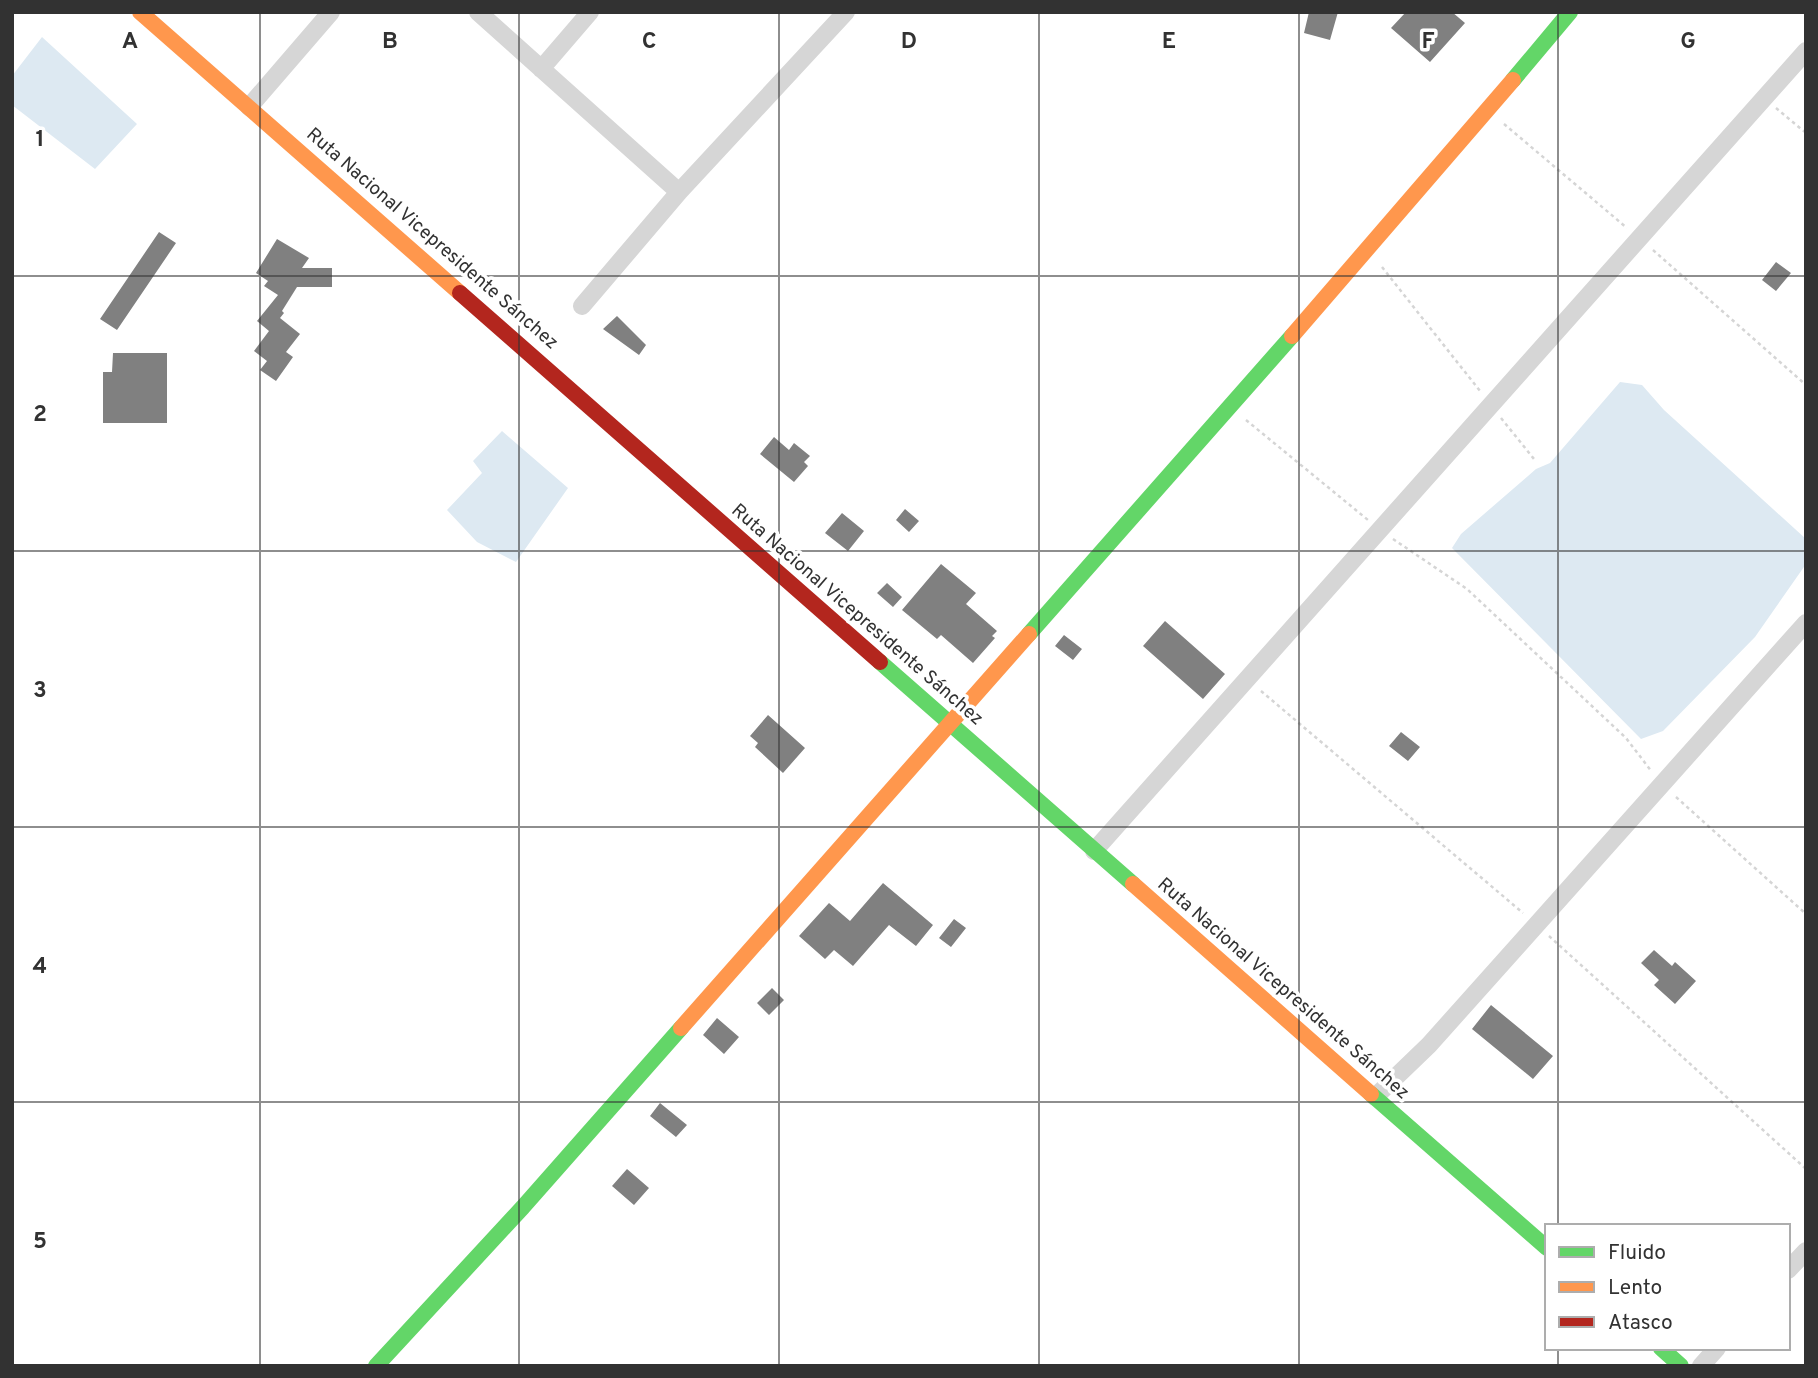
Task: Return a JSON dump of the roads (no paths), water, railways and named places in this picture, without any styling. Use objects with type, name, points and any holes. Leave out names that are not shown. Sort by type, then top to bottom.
[{"type":"street","name":"Ruta Nacional Vicepresidente Sánchez","points":[[140,12],[1545,1246]]},
{"type":"street","points":[[249,107],[331,12]]},
{"type":"street","points":[[478,12],[678,192]]},
{"type":"street","points":[[541,69],[590,12]]},
{"type":"street","points":[[582,306],[678,192],[846,12]]},
{"type":"street","points":[[376,1366],[523,1207],[1369,250],[1570,12]]},
{"type":"street","points":[[1094,851],[1806,51]]},
{"type":"street","points":[[1374,1097],[1429,1045],[1806,623]]},
{"type":"street","points":[[1790,1268],[1806,1251]]},
{"type":"street","points":[[1663,1350],[1681,1366]]},
{"type":"street","points":[[1701,1366],[1715,1350]]}]
